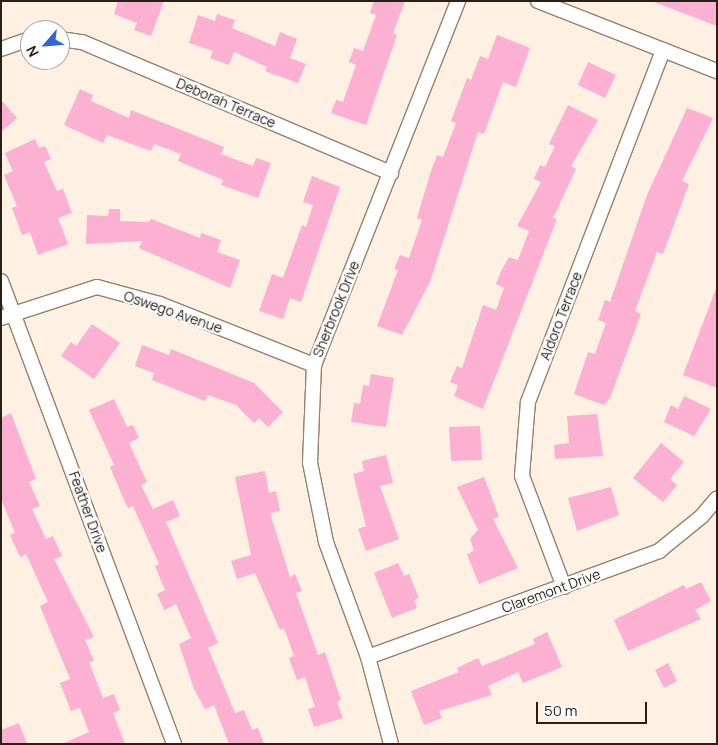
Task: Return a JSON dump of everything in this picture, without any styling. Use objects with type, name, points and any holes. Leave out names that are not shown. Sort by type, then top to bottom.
[{"type":"street","name":"Sherbrook Drive","points":[[391,744],[368,657],[326,542],[310,463],[314,365],[458,1]]},
{"type":"street","points":[[538,1],[717,71]]},
{"type":"street","name":"Deborah Terrace","points":[[70,40],[82,42],[390,173]]},
{"type":"street","points":[[1,49],[20,42]]},
{"type":"street","name":"Aldoro Terrace","points":[[564,587],[522,476],[528,402],[663,50]]},
{"type":"street","name":"Feather Drive","points":[[1,281],[7,315],[174,744]]},
{"type":"street","name":"Oswego Avenue","points":[[7,315],[97,287],[160,304],[314,365]]},
{"type":"street","name":"Claremont Drive","points":[[368,657],[659,551],[702,516],[717,498]]},
{"type":"building","points":[[118,1],[164,1],[151,36],[134,30],[137,23],[114,14]]},
{"type":"building","points":[[374,1],[405,1],[393,33],[397,35],[366,125],[331,113],[336,100],[343,102],[356,65],[349,62],[354,48],[363,51],[376,15],[370,13]]},
{"type":"building","points":[[717,1],[717,26],[654,2]]},
{"type":"building","points":[[217,14],[235,20],[232,28],[275,46],[280,32],[297,39],[290,58],[306,64],[298,83],[265,71],[267,67],[234,52],[229,65],[210,58],[213,51],[189,43],[198,15],[215,21]]},
{"type":"building","points":[[497,35],[530,48],[516,87],[503,82],[484,134],[478,132],[430,282],[402,335],[377,326],[398,270],[394,269],[400,255],[409,258],[422,220],[417,218],[431,171],[437,155],[443,157],[456,123],[451,121],[467,78],[471,80],[480,56],[488,59]]},
{"type":"building","points":[[588,62],[616,75],[605,98],[578,85]]},
{"type":"building","points":[[80,89],[93,95],[91,101],[129,118],[131,110],[224,147],[221,154],[253,166],[256,158],[271,163],[258,198],[221,185],[223,180],[178,161],[181,154],[154,144],[151,151],[107,135],[103,143],[64,125]]},
{"type":"building","points":[[1,100],[17,118],[1,132]]},
{"type":"building","points":[[568,105],[598,120],[571,166],[576,169],[553,218],[557,219],[483,409],[454,396],[458,385],[450,382],[457,366],[462,368],[483,305],[496,310],[504,288],[496,284],[501,271],[509,257],[518,260],[529,231],[517,226],[541,182],[534,179],[540,165],[545,167],[555,146],[549,144]]},
{"type":"building","points":[[687,108],[713,118],[682,181],[689,184],[663,254],[657,252],[635,311],[641,314],[610,398],[604,405],[574,394],[588,352],[595,354],[606,323],[598,320],[605,300],[610,302],[647,195]]},
{"type":"building","points":[[35,139],[39,148],[45,146],[51,159],[44,162],[57,191],[63,189],[72,213],[58,218],[68,244],[38,255],[30,232],[22,235],[12,208],[17,206],[4,175],[13,171],[5,153]]},
{"type":"building","points":[[312,176],[340,187],[301,302],[290,298],[283,319],[259,311],[272,274],[283,278],[302,225],[306,227],[313,205],[303,202]]},
{"type":"building","points":[[109,209],[120,209],[120,221],[149,222],[151,219],[200,238],[201,233],[221,240],[217,252],[240,260],[230,288],[139,248],[142,241],[86,244],[87,215],[108,216]]},
{"type":"building","points":[[717,286],[717,388],[683,375]]},
{"type":"building","points":[[92,324],[120,343],[94,379],[61,356],[71,342],[76,346]]},
{"type":"building","points":[[142,345],[169,355],[171,349],[254,383],[283,412],[268,427],[259,418],[254,423],[236,405],[208,395],[205,401],[152,380],[154,373],[135,366]]},
{"type":"building","points":[[371,374],[394,378],[386,427],[351,422],[354,403],[360,404],[363,385],[369,386]]},
{"type":"building","points":[[684,396],[711,409],[694,436],[664,422],[671,405],[678,409]]},
{"type":"building","points":[[114,399],[127,427],[133,425],[139,438],[129,443],[147,482],[141,485],[153,509],[173,500],[180,516],[166,522],[218,643],[208,648],[235,713],[244,710],[252,730],[258,728],[264,744],[229,744],[214,705],[205,709],[194,689],[179,644],[191,638],[176,604],[164,610],[157,594],[165,590],[155,566],[159,564],[133,506],[128,508],[121,493],[110,467],[114,465],[89,410]]},
{"type":"building","points":[[11,413],[36,479],[29,482],[40,506],[32,509],[46,539],[53,536],[62,556],[54,559],[94,637],[85,640],[94,661],[89,662],[103,698],[114,694],[120,710],[113,713],[125,744],[62,744],[89,732],[80,708],[71,711],[60,683],[70,679],[40,606],[48,602],[26,554],[20,557],[10,535],[15,533],[1,499],[1,418]]},
{"type":"building","points":[[597,414],[603,456],[555,459],[554,445],[569,443],[567,416]]},
{"type":"building","points":[[480,426],[482,460],[451,461],[449,427]]},
{"type":"building","points":[[661,443],[684,462],[670,479],[677,485],[663,502],[633,478]]},
{"type":"building","points":[[386,455],[393,483],[380,486],[399,539],[366,551],[358,529],[366,526],[353,474],[364,471],[362,461]]},
{"type":"building","points":[[265,471],[269,493],[276,491],[280,511],[270,513],[290,577],[295,574],[302,591],[296,593],[318,655],[325,652],[341,700],[337,702],[343,718],[314,727],[308,709],[315,707],[305,677],[297,680],[289,658],[294,656],[284,628],[280,630],[255,573],[237,579],[231,561],[251,555],[235,477]]},
{"type":"building","points":[[484,477],[499,517],[493,519],[518,568],[479,584],[467,554],[474,551],[470,539],[478,530],[457,487]]},
{"type":"building","points":[[611,487],[619,515],[577,531],[568,498]]},
{"type":"building","points":[[398,563],[404,576],[409,574],[419,598],[414,600],[417,608],[392,618],[374,573]]},
{"type":"building","points":[[701,582],[711,601],[695,610],[701,619],[628,651],[614,620],[684,585],[686,589]]},
{"type":"building","points":[[547,632],[562,667],[523,683],[518,672],[488,686],[492,695],[439,711],[442,718],[424,725],[411,691],[459,672],[457,668],[478,658],[482,666],[535,644],[533,639]]},
{"type":"building","points":[[668,663],[677,681],[664,688],[655,670]]},
{"type":"building","points":[[19,723],[27,744],[1,744],[1,730]]}]
